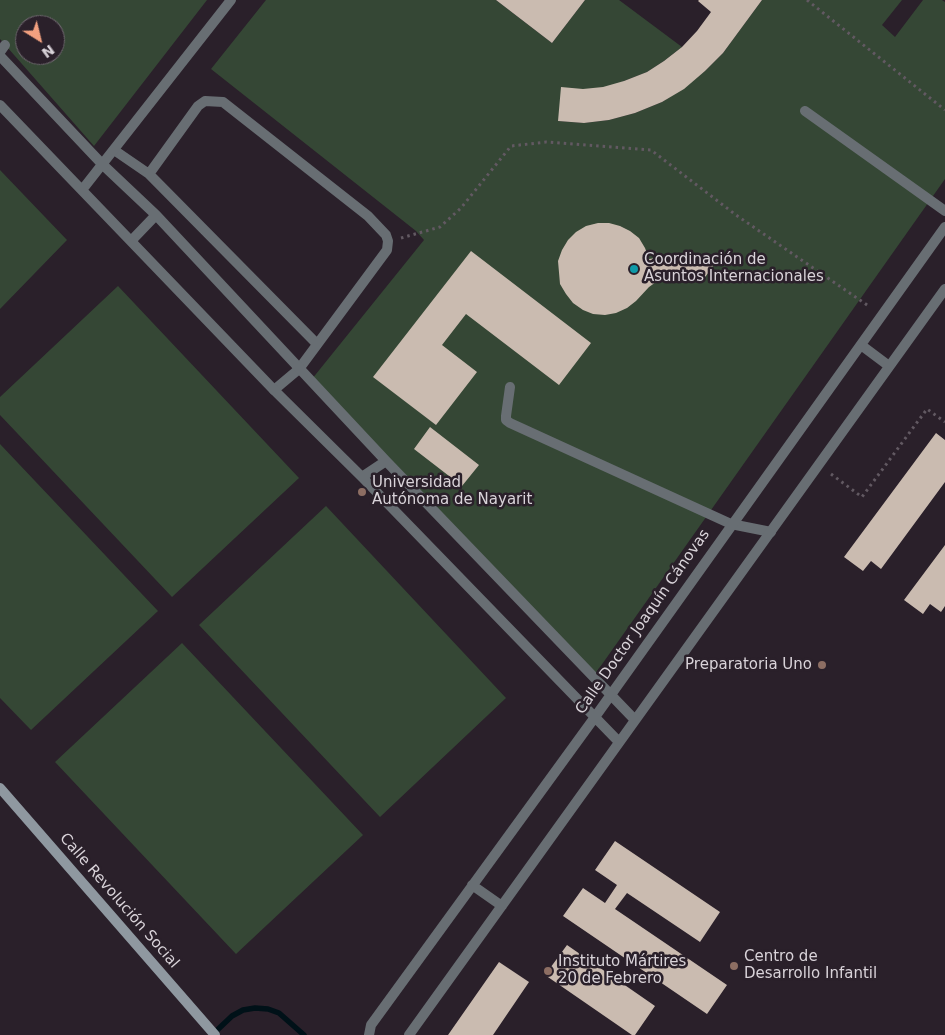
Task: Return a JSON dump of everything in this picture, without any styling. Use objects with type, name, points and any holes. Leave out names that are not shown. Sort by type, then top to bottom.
[{"type":"main road","name":"Calle Revolución Social","points":[[0,788],[215,1035]]},
{"type":"street","points":[[82,190],[231,0]]},
{"type":"street","points":[[0,56],[102,164],[156,215],[386,461],[635,720]]},
{"type":"street","points":[[149,174],[198,106],[205,101],[223,102],[368,216],[386,235],[388,241],[387,250],[299,369],[274,390]]},
{"type":"street","points":[[0,105],[132,240],[274,390],[362,477],[619,742]]},
{"type":"street","points":[[805,111],[945,211]]},
{"type":"street","points":[[114,150],[149,174],[317,344]]},
{"type":"street","points":[[132,240],[156,215]]},
{"type":"street","name":"Calle Doctor Joaquín Cánovas","points":[[369,1035],[371,1025],[945,227]]},
{"type":"street","points":[[409,1035],[945,289]]},
{"type":"street","points":[[861,345],[889,366]]},
{"type":"street","points":[[510,387],[506,420],[510,423],[732,524],[771,532]]},
{"type":"street","points":[[362,477],[386,461]]},
{"type":"street","points":[[472,885],[502,906]]},
{"type":"path","points":[[807,0],[945,110]]},
{"type":"path","points":[[388,241],[440,227],[461,208],[511,146],[546,142],[651,150],[736,215],[882,315]]},
{"type":"path","points":[[831,474],[862,497],[927,409],[945,422]]},
{"type":"green space","points":[[0,0],[207,0],[94,146],[23,65],[65,65],[65,15],[15,15],[15,56],[0,39]]},
{"type":"green space","points":[[266,0],[496,0],[552,43],[585,0],[619,0],[682,47],[647,72],[624,81],[558,121],[584,123],[609,120],[635,113],[662,102],[684,88],[723,53],[762,0],[902,0],[882,25],[895,37],[923,0],[942,0],[945,2],[945,179],[593,677],[312,379],[424,240],[416,231],[211,69]]},
{"type":"green space","points":[[0,170],[67,240],[0,309]]},
{"type":"green space","points":[[118,286],[299,478],[172,597],[0,415],[0,397]]},
{"type":"green space","points":[[0,444],[158,611],[31,730],[0,698]]},
{"type":"green space","points":[[326,506],[506,698],[380,817],[199,625]]},
{"type":"green space","points":[[182,643],[363,835],[236,954],[55,762]]},
{"type":"building","points":[[496,0],[585,0],[552,43]]},
{"type":"building","points":[[699,0],[762,0],[723,53],[684,89],[662,102],[635,113],[609,120],[584,123],[558,121],[561,87],[583,89],[603,87],[624,81],[647,72],[682,47],[711,12]]},
{"type":"building","name":"Coordinación de Asuntos Internacionales","points":[[609,223],[630,231],[639,238],[649,259],[681,254],[693,256],[713,266],[701,283],[689,278],[668,278],[656,282],[649,287],[627,308],[605,315],[593,314],[573,303],[566,294],[560,284],[558,261],[568,240],[576,232],[586,226]]},
{"type":"building","points":[[471,251],[591,343],[559,385],[466,314],[442,345],[477,372],[436,425],[373,377]]},
{"type":"building","points":[[430,427],[479,465],[462,486],[414,449]]},
{"type":"building","points":[[936,433],[945,440],[945,482],[881,569],[871,561],[863,571],[844,557]]},
{"type":"building","points":[[945,545],[945,606],[941,612],[930,604],[923,614],[904,600]]},
{"type":"building","points":[[615,841],[720,912],[700,942],[627,893],[615,909],[727,985],[707,1014],[563,916],[583,888],[605,903],[617,885],[595,870]]},
{"type":"building","points":[[567,945],[655,1006],[635,1035],[632,1035],[545,975]]},
{"type":"building","points":[[499,962],[529,982],[493,1035],[448,1035]]},
{"type":"waterway","points":[[212,1035],[232,1016],[243,1010],[255,1008],[268,1009],[279,1013],[304,1035]]},
{"type":"place","name":"Coordinación de Asuntos Internacionales","points":[[634,269]]},
{"type":"place","name":"Universidad Autónoma de Nayarit","points":[[362,492]]},
{"type":"place","name":"Preparatoria Uno","points":[[822,665]]},
{"type":"place","name":"Centro de Desarrollo Infantil","points":[[734,966]]},
{"type":"place","name":"Instituto Mártires 20 de Febrero","points":[[548,971]]}]
